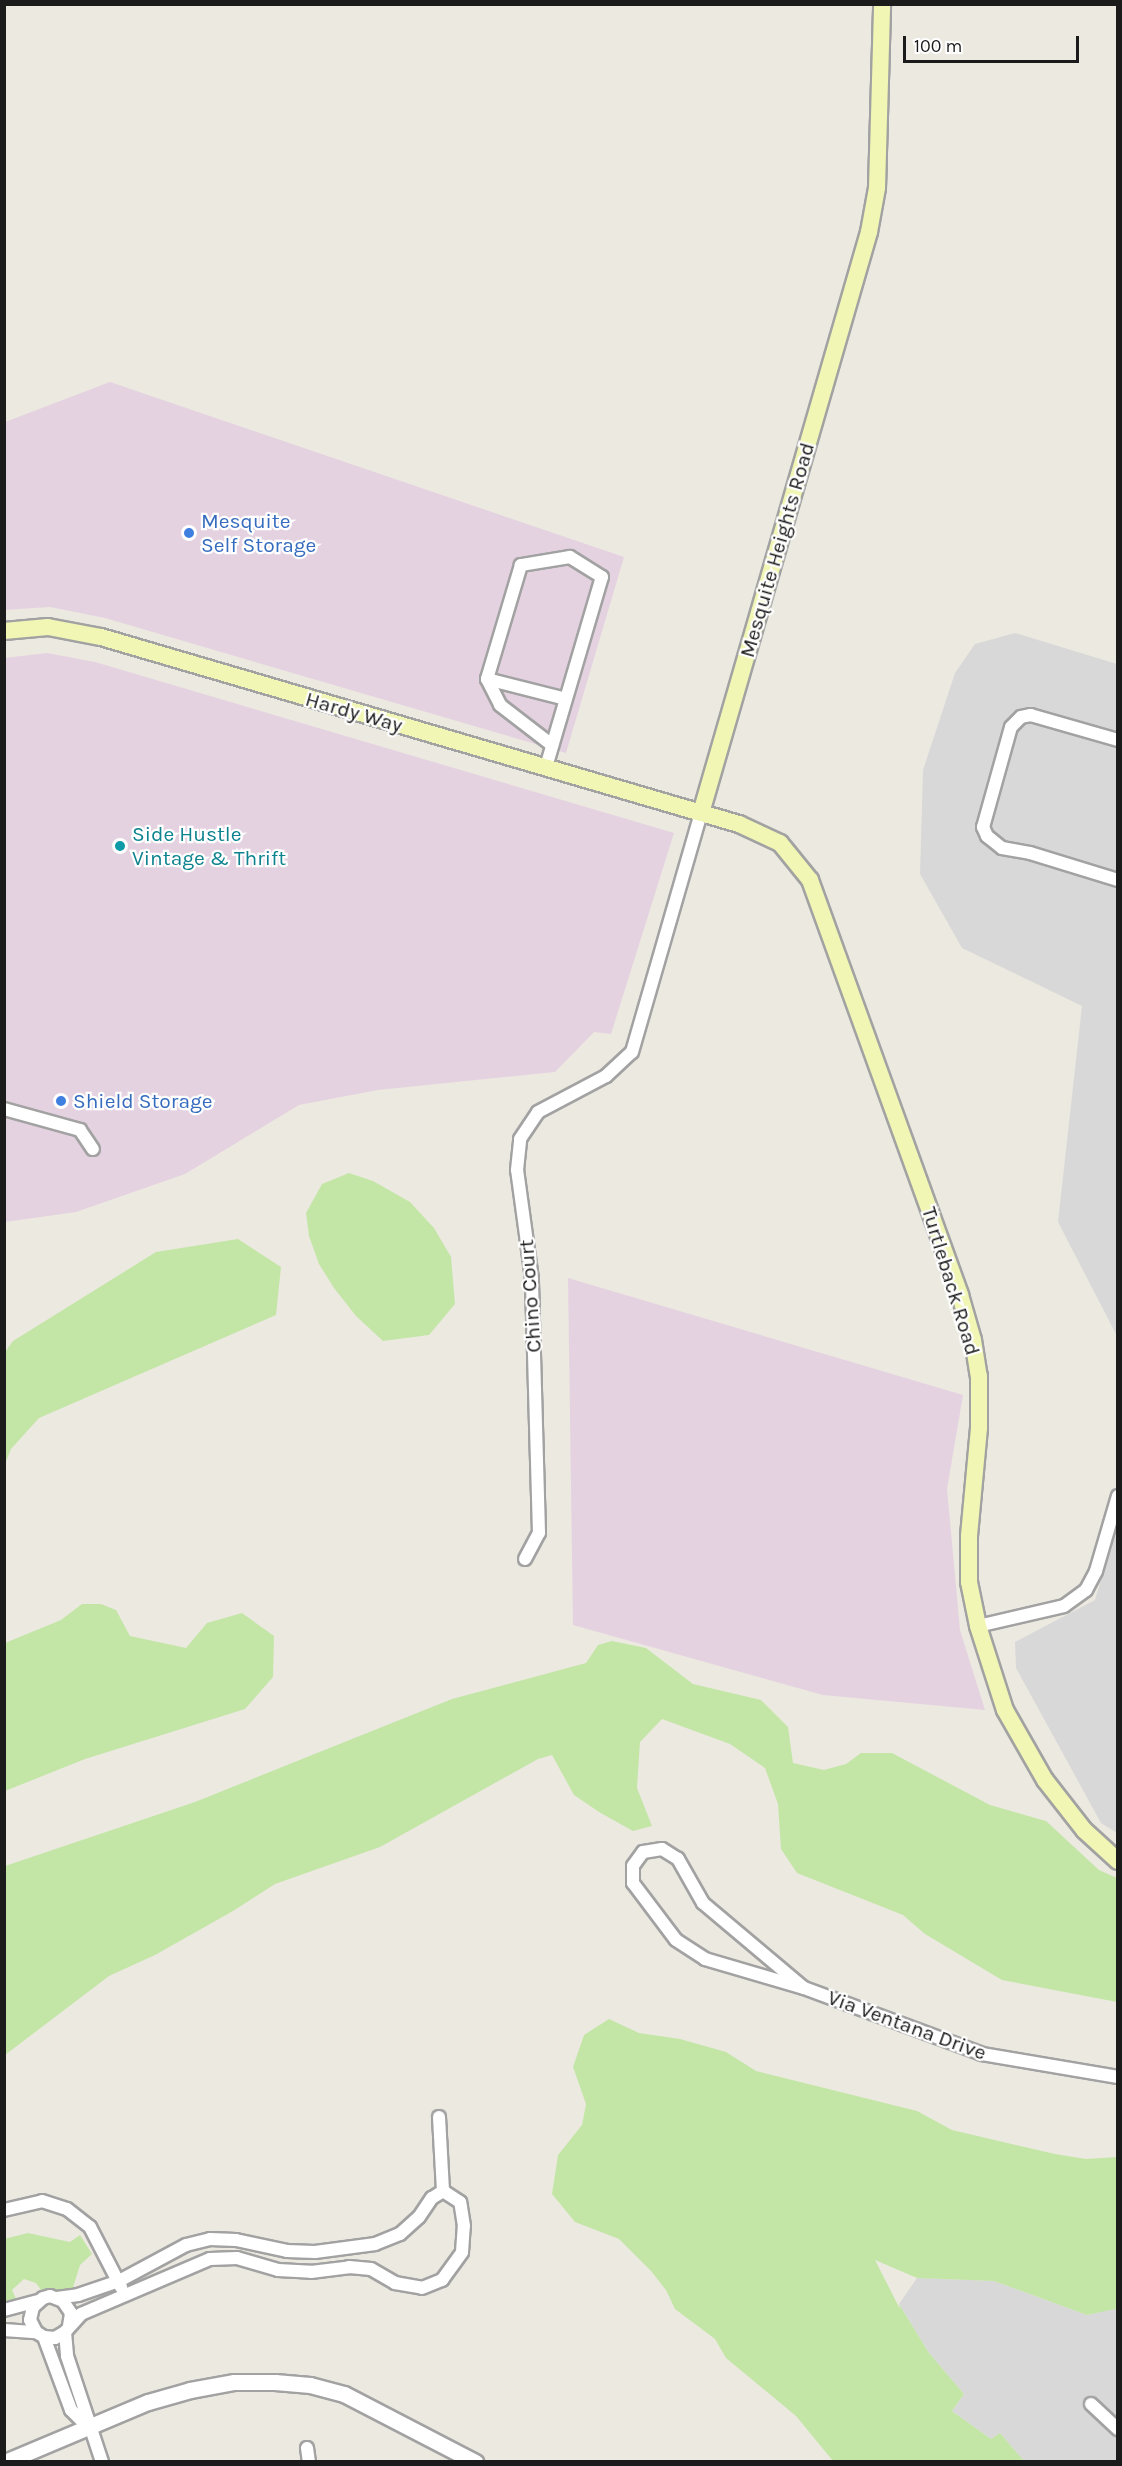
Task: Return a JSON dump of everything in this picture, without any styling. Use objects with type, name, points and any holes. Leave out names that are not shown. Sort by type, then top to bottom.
[{"type":"main road","name":"Mesquite Heights Road","points":[[702,813],[869,232],[877,188],[882,4]]},
{"type":"main road","name":"Hardy Way","points":[[4,631],[48,627],[100,638],[702,813]]},
{"type":"main road","name":"Turtleback Road","points":[[702,813],[740,824],[780,843],[810,880],[960,1295],[973,1340],[979,1376],[979,1428],[969,1536],[969,1582],[978,1626],[1005,1710],[1045,1780],[1084,1830],[1118,1861]]},
{"type":"street","points":[[546,767],[602,577],[570,557],[521,565],[487,679],[500,705],[552,745]]},
{"type":"street","points":[[487,679],[566,699]]},
{"type":"street","points":[[1118,740],[1031,715],[1021,717],[1011,727],[983,827],[987,836],[1002,848],[1118,880]]},
{"type":"street","name":"Mesquite Heights Road","points":[[606,1076],[632,1052],[702,813]]},
{"type":"street","name":"Chino Court","points":[[525,1559],[539,1533],[532,1279],[517,1170],[520,1139],[538,1112],[606,1076]]},
{"type":"street","points":[[4,1109],[80,1130],[93,1149]]},
{"type":"street","points":[[978,1626],[1064,1606],[1086,1590],[1096,1571],[1118,1496]]},
{"type":"street","name":"Via Ventana Drive","points":[[804,1988],[703,1903],[678,1859],[662,1849],[643,1852],[633,1866],[633,1884],[676,1940],[705,1959],[804,1988],[982,2054],[1118,2077]]},
{"type":"street","points":[[439,2117],[443,2191]]},
{"type":"street","points":[[4,2310],[43,2298],[78,2295],[119,2281],[186,2245],[210,2239],[236,2240],[315,2252],[375,2244],[400,2234],[419,2217],[432,2198],[443,2191]]},
{"type":"street","points":[[4,2330],[55,2337],[67,2329],[81,2314],[210,2259],[237,2258],[278,2270],[311,2272],[349,2267],[371,2269],[395,2283],[422,2288],[442,2280],[462,2252],[464,2226],[460,2202],[443,2191]]},
{"type":"street","points":[[4,2210],[42,2201],[67,2209],[90,2227],[125,2297]]},
{"type":"street","points":[[57,2298],[68,2306],[71,2319],[67,2329],[67,2356],[102,2462]]},
{"type":"street","points":[[37,2301],[30,2320],[40,2334],[71,2410],[89,2428]]},
{"type":"street","points":[[5,2462],[148,2402],[190,2390],[234,2382],[310,2385],[344,2394],[475,2462]]},
{"type":"street","points":[[1090,2404],[1118,2429]]},
{"type":"street","points":[[307,2448],[309,2462]]},
{"type":"shaded area","points":[[110,382],[624,557],[566,753],[105,618],[50,607],[5,610],[5,422]]},
{"type":"shaded area","points":[[1015,633],[1117,664],[1117,1336],[1058,1222],[1082,1006],[962,948],[920,874],[923,770],[955,673],[975,644]]},
{"type":"shaded area","points":[[47,653],[95,662],[674,833],[611,1034],[594,1032],[555,1072],[378,1090],[299,1105],[185,1174],[76,1212],[5,1222],[4,658]]},
{"type":"shaded area","points":[[568,1278],[963,1395],[947,1489],[960,1630],[985,1710],[823,1695],[573,1625]]},
{"type":"shaded area","points":[[1117,1526],[1117,1833],[1101,1823],[1016,1668],[1015,1642],[1095,1600]]},
{"type":"shaded area","points":[[917,2278],[994,2281],[1087,2315],[1117,2308],[1117,2461],[1024,2461],[1000,2433],[991,2439],[952,2411],[964,2394],[929,2353],[899,2304]]},
{"type":"green space","points":[[349,1173],[373,1181],[410,1202],[434,1228],[451,1257],[455,1304],[429,1335],[383,1341],[356,1316],[319,1264],[309,1236],[306,1213],[322,1184]]},
{"type":"green space","points":[[238,1239],[281,1267],[276,1315],[39,1418],[11,1449],[5,1464],[5,1352],[13,1341],[156,1252]]},
{"type":"green space","points":[[82,1604],[101,1604],[116,1610],[130,1636],[186,1648],[207,1623],[242,1613],[274,1636],[273,1677],[245,1709],[85,1759],[5,1791],[5,1643],[61,1620]]},
{"type":"green space","points":[[612,1641],[646,1648],[693,1684],[761,1700],[788,1727],[793,1763],[824,1770],[846,1764],[861,1753],[892,1753],[990,1805],[1046,1821],[1099,1870],[1117,1878],[1117,2002],[1002,1980],[925,1934],[903,1915],[797,1873],[781,1849],[778,1804],[765,1768],[730,1744],[662,1719],[640,1742],[637,1788],[652,1826],[633,1831],[599,1812],[574,1795],[552,1755],[538,1759],[380,1847],[275,1884],[233,1911],[155,1955],[109,1976],[5,2055],[5,1866],[195,1802],[452,1699],[586,1663],[598,1645]]},
{"type":"green space","points":[[609,2019],[639,2033],[680,2039],[726,2052],[756,2071],[917,2111],[952,2130],[1055,2154],[1086,2159],[1117,2157],[1118,2308],[1087,2315],[994,2281],[917,2278],[875,2260],[900,2309],[899,2304],[929,2353],[964,2394],[952,2411],[991,2439],[1000,2433],[1024,2461],[833,2461],[796,2416],[726,2358],[715,2339],[675,2309],[666,2290],[651,2271],[619,2239],[575,2222],[552,2194],[558,2155],[582,2125],[586,2104],[573,2067],[584,2035]]},
{"type":"green space","points":[[28,2233],[70,2242],[80,2235],[92,2254],[80,2265],[71,2294],[52,2289],[41,2290],[36,2283],[24,2279],[12,2290],[17,2301],[5,2308],[4,2239]]},
{"type":"place","name":"Mesquite Self Storage","points":[[189,533]]},
{"type":"place","name":"Side Hustle Vintage & Thrift","points":[[120,846]]},
{"type":"place","name":"Shield Storage","points":[[61,1101]]}]
